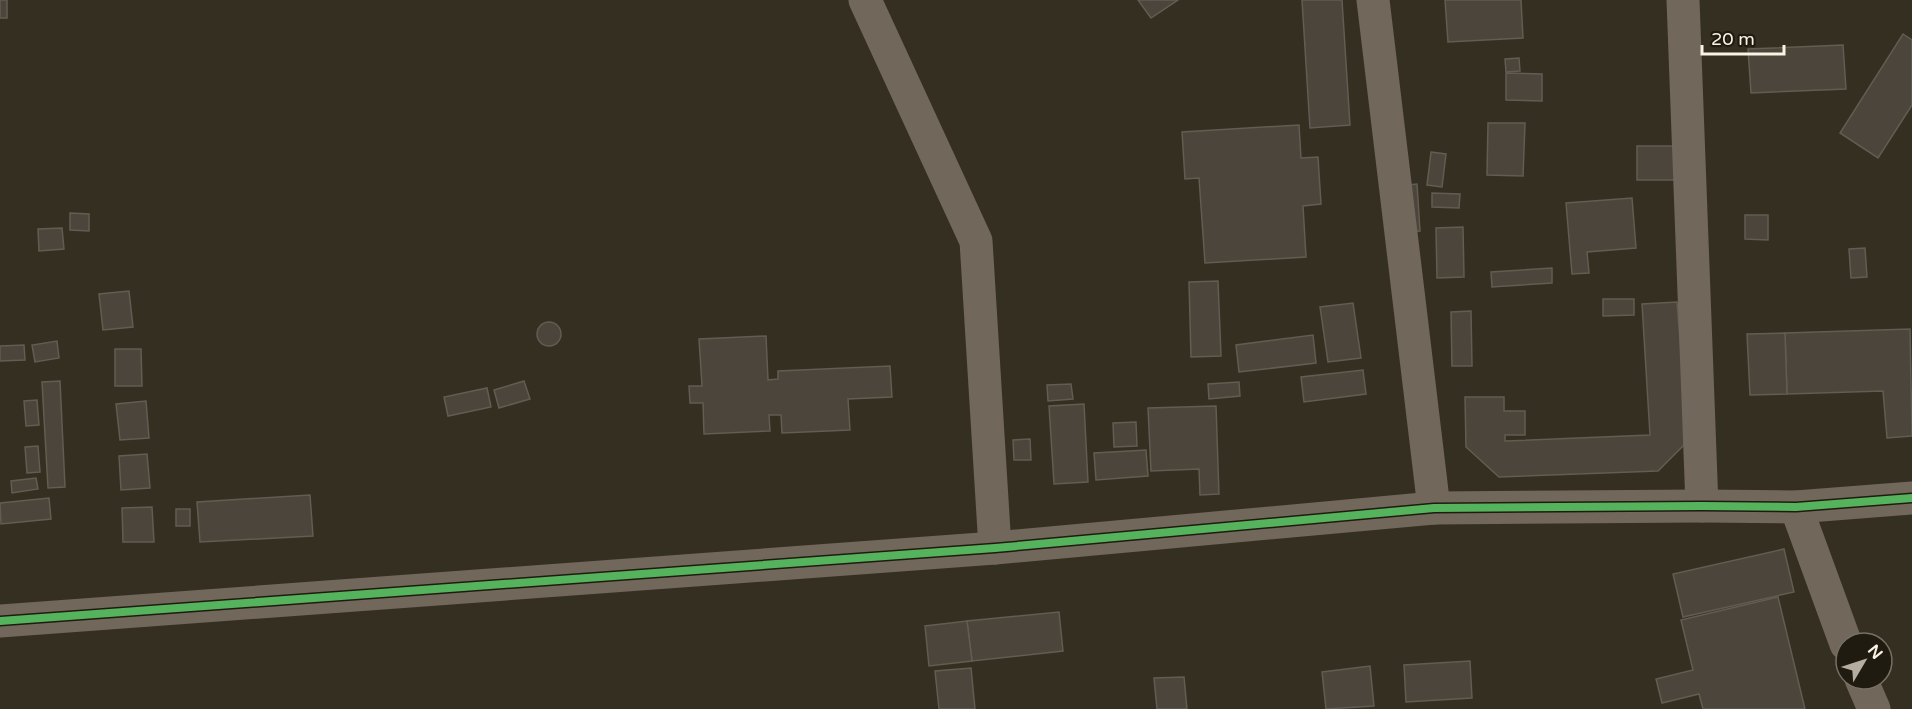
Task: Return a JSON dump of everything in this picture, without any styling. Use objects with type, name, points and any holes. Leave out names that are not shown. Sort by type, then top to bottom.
[{"type":"street","points":[[858,0],[865,0],[976,241],[995,548]]},
{"type":"street","points":[[1373,0],[1434,508]]},
{"type":"street","points":[[1683,0],[1702,506]]},
{"type":"street","points":[[0,621],[995,548],[1434,508],[1796,507],[1912,498]]},
{"type":"street","points":[[1796,507],[1841,631]]},
{"type":"street","points":[[1866,691],[1874,709]]},
{"type":"building","points":[[0,0],[7,0],[7,18],[0,18]]},
{"type":"building","points":[[1138,0],[1178,0],[1151,18]]},
{"type":"building","points":[[1302,0],[1342,0],[1350,125],[1310,128]]},
{"type":"building","points":[[1445,0],[1521,0],[1523,38],[1448,42]]},
{"type":"building","points":[[1903,34],[1912,40],[1912,105],[1878,158],[1840,133]]},
{"type":"building","points":[[1843,45],[1846,89],[1751,93],[1748,49]]},
{"type":"building","points":[[1519,58],[1520,71],[1506,72],[1505,59]]},
{"type":"building","points":[[1506,73],[1542,74],[1542,101],[1506,100]]},
{"type":"building","points":[[1488,123],[1525,123],[1523,176],[1487,175]]},
{"type":"building","points":[[1299,125],[1301,158],[1318,157],[1321,204],[1303,206],[1306,257],[1205,263],[1199,178],[1185,179],[1182,132]]},
{"type":"building","points":[[1637,146],[1678,146],[1678,180],[1637,180]]},
{"type":"building","points":[[1431,152],[1446,154],[1442,187],[1427,185]]},
{"type":"building","points":[[1417,184],[1420,231],[1410,232],[1407,185]]},
{"type":"building","points":[[1432,193],[1460,194],[1459,208],[1432,207]]},
{"type":"building","points":[[1632,198],[1636,248],[1587,252],[1589,273],[1572,274],[1566,203]]},
{"type":"building","points":[[70,213],[89,214],[89,231],[70,230]]},
{"type":"building","points":[[1745,215],[1768,215],[1768,240],[1745,239]]},
{"type":"building","points":[[1463,227],[1464,277],[1437,278],[1436,228]]},
{"type":"building","points":[[62,228],[64,249],[39,251],[38,229]]},
{"type":"building","points":[[1865,248],[1867,277],[1851,278],[1849,249]]},
{"type":"building","points":[[1552,268],[1552,283],[1492,287],[1491,272]]},
{"type":"building","points":[[1218,281],[1221,356],[1191,357],[1189,282]]},
{"type":"building","points":[[129,291],[133,327],[103,330],[99,294]]},
{"type":"building","points":[[1603,299],[1634,299],[1634,315],[1603,316]]},
{"type":"building","points":[[1677,302],[1688,441],[1658,471],[1499,477],[1466,447],[1465,397],[1504,397],[1504,411],[1525,411],[1525,435],[1505,435],[1505,441],[1650,435],[1642,304]]},
{"type":"building","points":[[1353,303],[1361,358],[1328,362],[1320,307]]},
{"type":"building","points":[[1471,311],[1472,366],[1452,366],[1451,312]]},
{"type":"building","points":[[549,322],[558,325],[561,334],[558,343],[549,346],[540,343],[537,334],[540,325]]},
{"type":"building","points":[[1910,329],[1912,436],[1887,438],[1883,391],[1787,394],[1785,333]]},
{"type":"building","points":[[1785,333],[1787,394],[1750,395],[1747,334]]},
{"type":"building","points":[[1313,335],[1316,363],[1239,372],[1236,345]]},
{"type":"building","points":[[766,336],[768,380],[778,379],[778,371],[890,366],[892,397],[848,399],[850,430],[782,433],[781,415],[769,415],[770,431],[704,434],[703,403],[690,403],[689,386],[702,386],[699,339]]},
{"type":"building","points":[[57,341],[59,358],[35,362],[32,345]]},
{"type":"building","points":[[24,345],[25,360],[0,361],[0,346]]},
{"type":"building","points":[[115,349],[141,349],[142,386],[115,386]]},
{"type":"building","points":[[1363,370],[1366,394],[1304,402],[1301,377]]},
{"type":"building","points":[[60,381],[65,487],[48,488],[42,382]]},
{"type":"building","points":[[524,381],[530,399],[499,408],[494,390]]},
{"type":"building","points":[[1239,382],[1240,396],[1209,399],[1208,384]]},
{"type":"building","points":[[1071,384],[1073,399],[1048,401],[1047,385]]},
{"type":"building","points":[[487,388],[491,407],[448,416],[444,397]]},
{"type":"building","points":[[37,400],[39,425],[26,426],[24,401]]},
{"type":"building","points":[[146,401],[149,438],[120,440],[116,404]]},
{"type":"building","points":[[1084,404],[1088,482],[1054,484],[1049,406]]},
{"type":"building","points":[[1216,406],[1219,494],[1200,495],[1199,469],[1151,471],[1148,408]]},
{"type":"building","points":[[1136,422],[1137,446],[1114,447],[1113,423]]},
{"type":"building","points":[[1030,439],[1031,460],[1014,460],[1013,440]]},
{"type":"building","points":[[38,446],[40,472],[27,473],[25,447]]},
{"type":"building","points":[[1146,450],[1148,476],[1096,480],[1094,453]]},
{"type":"building","points":[[147,454],[150,488],[121,490],[119,456]]},
{"type":"building","points":[[36,478],[38,489],[12,493],[11,481]]},
{"type":"building","points":[[310,495],[313,536],[200,542],[197,502]]},
{"type":"building","points":[[49,498],[51,519],[1,524],[0,503]]},
{"type":"building","points":[[152,507],[154,542],[123,542],[122,508]]},
{"type":"building","points":[[176,509],[190,509],[190,526],[176,526]]},
{"type":"building","points":[[1784,549],[1794,592],[1683,617],[1673,574]]},
{"type":"building","points":[[1778,597],[1805,709],[1703,709],[1699,694],[1662,703],[1656,679],[1693,670],[1681,620]]},
{"type":"building","points":[[1059,612],[1063,651],[972,661],[967,621]]},
{"type":"building","points":[[967,621],[972,661],[929,666],[925,626]]},
{"type":"building","points":[[1470,661],[1472,698],[1406,702],[1404,665]]},
{"type":"building","points":[[1370,666],[1374,706],[1326,709],[1322,672]]},
{"type":"building","points":[[971,668],[975,709],[939,709],[935,671]]},
{"type":"building","points":[[1184,677],[1187,709],[1157,709],[1154,678]]},
{"type":"cycle path","points":[[0,621],[995,548],[1434,508],[1796,507],[1912,498]]}]
